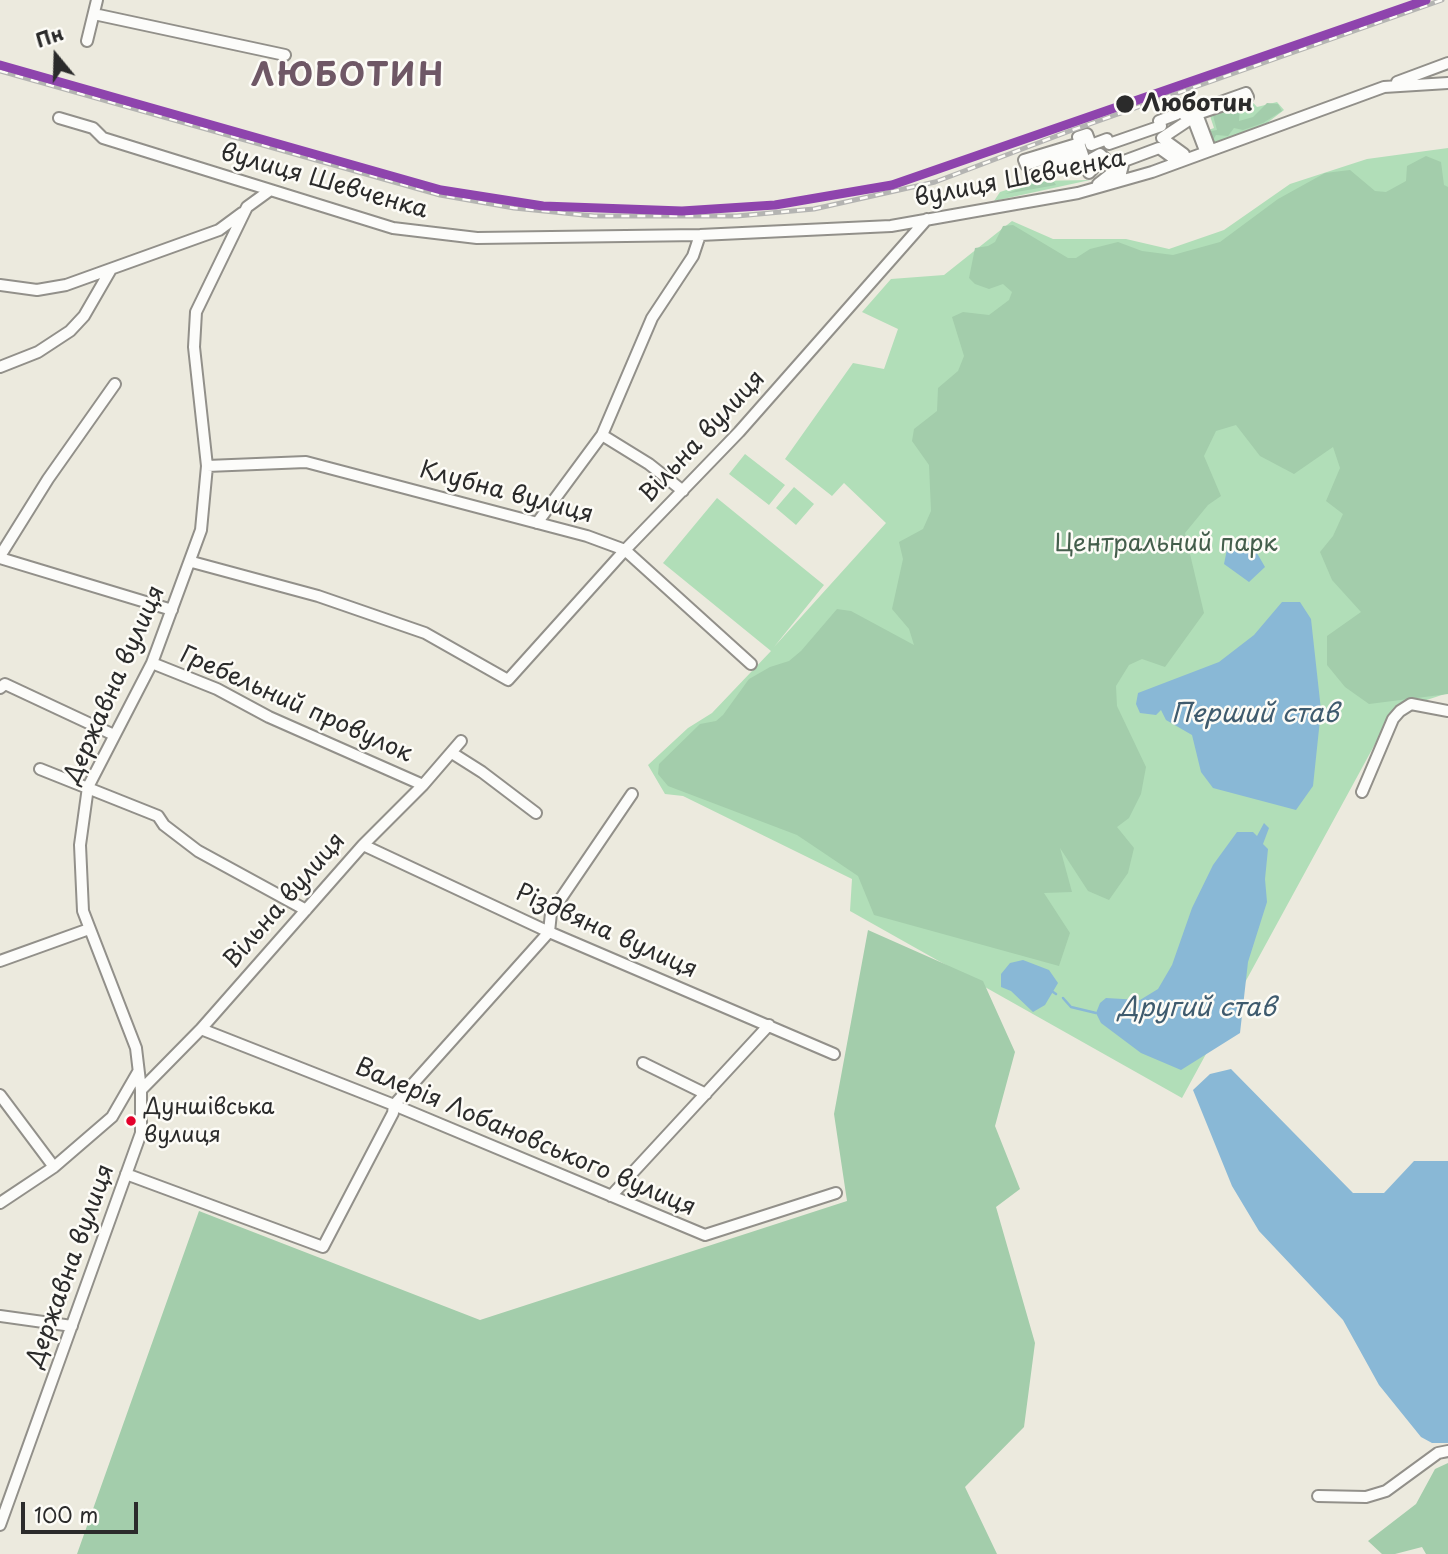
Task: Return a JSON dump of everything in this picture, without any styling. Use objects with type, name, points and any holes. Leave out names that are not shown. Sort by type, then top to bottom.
[{"type":"street","points":[[87,41],[97,0]]},
{"type":"street","points":[[94,14],[285,55]]},
{"type":"street","points":[[1384,87],[1448,63]]},
{"type":"street","name":"вулиця Шевченка","points":[[59,118],[93,128],[103,138],[393,228],[477,238],[701,235],[891,226],[1112,185],[1384,87],[1448,83]]},
{"type":"street","points":[[1246,93],[1248,97],[1197,114],[1209,146],[1204,148],[1193,119],[1163,136],[1163,141],[1184,154],[1173,158],[1159,148],[1124,161],[1120,177],[1098,184],[1117,169],[1100,154],[1091,159],[1093,169],[1089,173],[1084,158],[1040,173],[1083,155],[1080,146],[1026,165],[1024,160],[1080,143],[1077,137],[1087,134],[1091,145],[1107,139],[1109,144],[1161,126],[1159,121],[1177,114],[1174,107],[1181,104],[1184,114],[1246,93]]},
{"type":"street","name":"Державна вулиця","points":[[0,1525],[141,1133],[141,1090],[136,1048],[83,911],[80,845],[88,787],[152,663],[201,530],[207,466],[194,347],[196,312],[245,211],[269,191]]},
{"type":"street","points":[[0,285],[22,289],[51,289],[110,271],[219,230],[245,211]]},
{"type":"street","name":"Вільна вулиця","points":[[191,562],[318,596],[425,633],[508,680],[928,219]]},
{"type":"street","points":[[537,523],[602,435],[652,318],[693,257],[701,235]]},
{"type":"street","points":[[0,367],[38,352],[70,331],[84,316],[110,271]]},
{"type":"street","points":[[115,384],[48,479],[0,557],[172,610]]},
{"type":"street","points":[[602,435],[649,464],[683,491]]},
{"type":"street","name":"Клубна вулиця","points":[[207,466],[306,462],[587,536],[625,550],[751,664]]},
{"type":"street","name":"Гребельний провулок","points":[[152,663],[217,689],[269,717],[423,785]]},
{"type":"street","points":[[0,688],[5,684],[114,735]]},
{"type":"street","points":[[1362,792],[1393,719],[1399,711],[1411,704],[1448,710]]},
{"type":"street","name":"Вільна вулиця","points":[[141,1090],[201,1029],[363,845],[423,785],[461,741]]},
{"type":"street","points":[[452,753],[536,813]]},
{"type":"street","points":[[40,769],[158,816],[164,825],[198,851],[306,910]]},
{"type":"street","points":[[126,1174],[323,1247],[393,1113],[394,1105],[549,932],[551,913],[632,794]]},
{"type":"street","name":"Різдвяна вулиця","points":[[363,845],[549,932],[834,1054]]},
{"type":"street","points":[[0,961],[89,929]]},
{"type":"street","points":[[611,1196],[769,1025]]},
{"type":"street","name":"Валерія Лобановського вулиця","points":[[201,1029],[394,1105],[705,1235],[836,1193]]},
{"type":"street","points":[[643,1063],[706,1094]]},
{"type":"street","points":[[0,1203],[54,1167],[112,1117],[138,1072]]},
{"type":"street","points":[[0,1095],[54,1167]]},
{"type":"street","points":[[0,1316],[72,1326]]},
{"type":"street","points":[[1318,1496],[1366,1497],[1386,1491],[1438,1453],[1448,1451]]},
{"type":"green space","points":[[1248,97],[1257,107],[1277,102],[1284,110],[1267,123],[1209,146],[1203,132],[1214,128],[1208,110]]},
{"type":"green space","points":[[1246,102],[1240,107],[1239,121],[1253,117],[1267,103],[1278,104],[1282,111],[1263,123],[1243,130],[1234,128],[1228,136],[1216,135],[1211,143],[1206,132],[1217,130],[1212,112]]},
{"type":"green space","name":"Центральний парк","points":[[1448,148],[1448,693],[1393,711],[1182,1098],[850,911],[852,879],[683,796],[665,794],[648,765],[688,728],[712,713],[771,651],[663,563],[717,498],[824,585],[774,647],[886,523],[844,483],[832,496],[785,459],[853,363],[884,369],[898,329],[862,312],[891,279],[944,275],[1012,221],[1053,239],[1126,239],[1169,249],[1224,230],[1290,184],[1367,159]]},
{"type":"green space","name":"Центральний парк","points":[[1426,156],[1441,162],[1444,185],[1448,187],[1448,694],[1369,704],[1345,687],[1327,665],[1327,636],[1361,612],[1332,580],[1320,552],[1333,536],[1343,514],[1326,501],[1340,468],[1333,447],[1294,474],[1260,456],[1236,425],[1216,431],[1204,456],[1221,496],[1208,505],[1185,533],[1204,613],[1165,667],[1142,659],[1129,665],[1116,686],[1117,706],[1146,767],[1141,794],[1129,818],[1117,827],[1134,848],[1128,873],[1109,900],[1088,891],[1060,848],[1072,892],[1044,893],[1070,933],[1059,966],[874,915],[858,876],[797,835],[668,786],[658,774],[659,764],[700,724],[716,721],[723,715],[749,679],[770,667],[789,661],[801,651],[837,609],[851,611],[914,645],[909,629],[892,609],[903,559],[899,542],[923,529],[931,511],[929,465],[912,441],[914,429],[937,411],[938,388],[958,371],[964,356],[952,317],[963,312],[989,315],[1009,300],[1012,292],[1003,284],[989,289],[975,284],[969,278],[975,248],[995,242],[1003,226],[1013,225],[1068,258],[1076,258],[1090,249],[1118,242],[1142,251],[1173,255],[1220,242],[1278,199],[1325,173],[1350,170],[1375,191],[1386,192],[1406,181],[1407,166]]},
{"type":"green space","points":[[1090,180],[994,201],[1000,192],[1034,181]]},
{"type":"green space","points":[[1039,182],[1054,182],[1056,185],[1005,194]]},
{"type":"green space","points":[[745,454],[785,485],[769,505],[729,474]]},
{"type":"green space","points":[[794,487],[814,504],[796,525],[776,508]]},
{"type":"green space","points":[[868,930],[983,981],[1015,1052],[995,1126],[1020,1189],[996,1207],[1035,1343],[1024,1427],[965,1487],[997,1554],[77,1554],[199,1211],[480,1320],[847,1201],[834,1114]]},
{"type":"green space","points":[[1448,1463],[1448,1554],[1426,1554],[1422,1547],[1395,1554],[1382,1554],[1368,1541],[1416,1504],[1435,1469]]},
{"type":"water","points":[[1250,541],[1265,567],[1249,582],[1224,564],[1227,549]]},
{"type":"water","name":"Перший став","points":[[1282,602],[1300,602],[1311,619],[1321,710],[1313,786],[1296,810],[1213,788],[1201,772],[1192,735],[1166,720],[1161,710],[1156,715],[1140,713],[1136,704],[1138,693],[1219,662],[1254,635]]},
{"type":"water","name":"Другий став","points":[[1264,823],[1269,828],[1263,844],[1268,849],[1265,879],[1267,902],[1248,962],[1240,1033],[1181,1070],[1141,1053],[1101,1023],[1096,1013],[1100,1003],[1106,998],[1140,1000],[1158,989],[1172,965],[1192,908],[1213,865],[1237,832],[1253,832],[1257,836]]},
{"type":"water","points":[[1023,960],[1049,970],[1058,983],[1045,1005],[1033,1012],[1011,991],[1001,987],[1001,974],[1010,963]]},
{"type":"water","points":[[1231,1069],[1353,1193],[1384,1193],[1414,1161],[1448,1161],[1448,1443],[1432,1443],[1421,1437],[1379,1385],[1343,1320],[1259,1231],[1232,1186],[1193,1090],[1210,1074]]},
{"type":"waterway","points":[[1063,998],[1071,1007],[1096,1013]]},
{"type":"railway","points":[[0,71],[440,195],[514,208],[594,216],[737,216],[814,209],[935,182],[1067,132],[1442,0]]},
{"type":"transit line","points":[[0,65],[441,190],[543,206],[682,211],[775,205],[892,185],[1426,0]]},
{"type":"place","name":"Люботин","points":[[1125,104]]},
{"type":"place","name":"Дуншівська вулиця","points":[[131,1121]]},
{"type":"district","name":"ЛЮБОТИН","points":[[348,77]]}]
